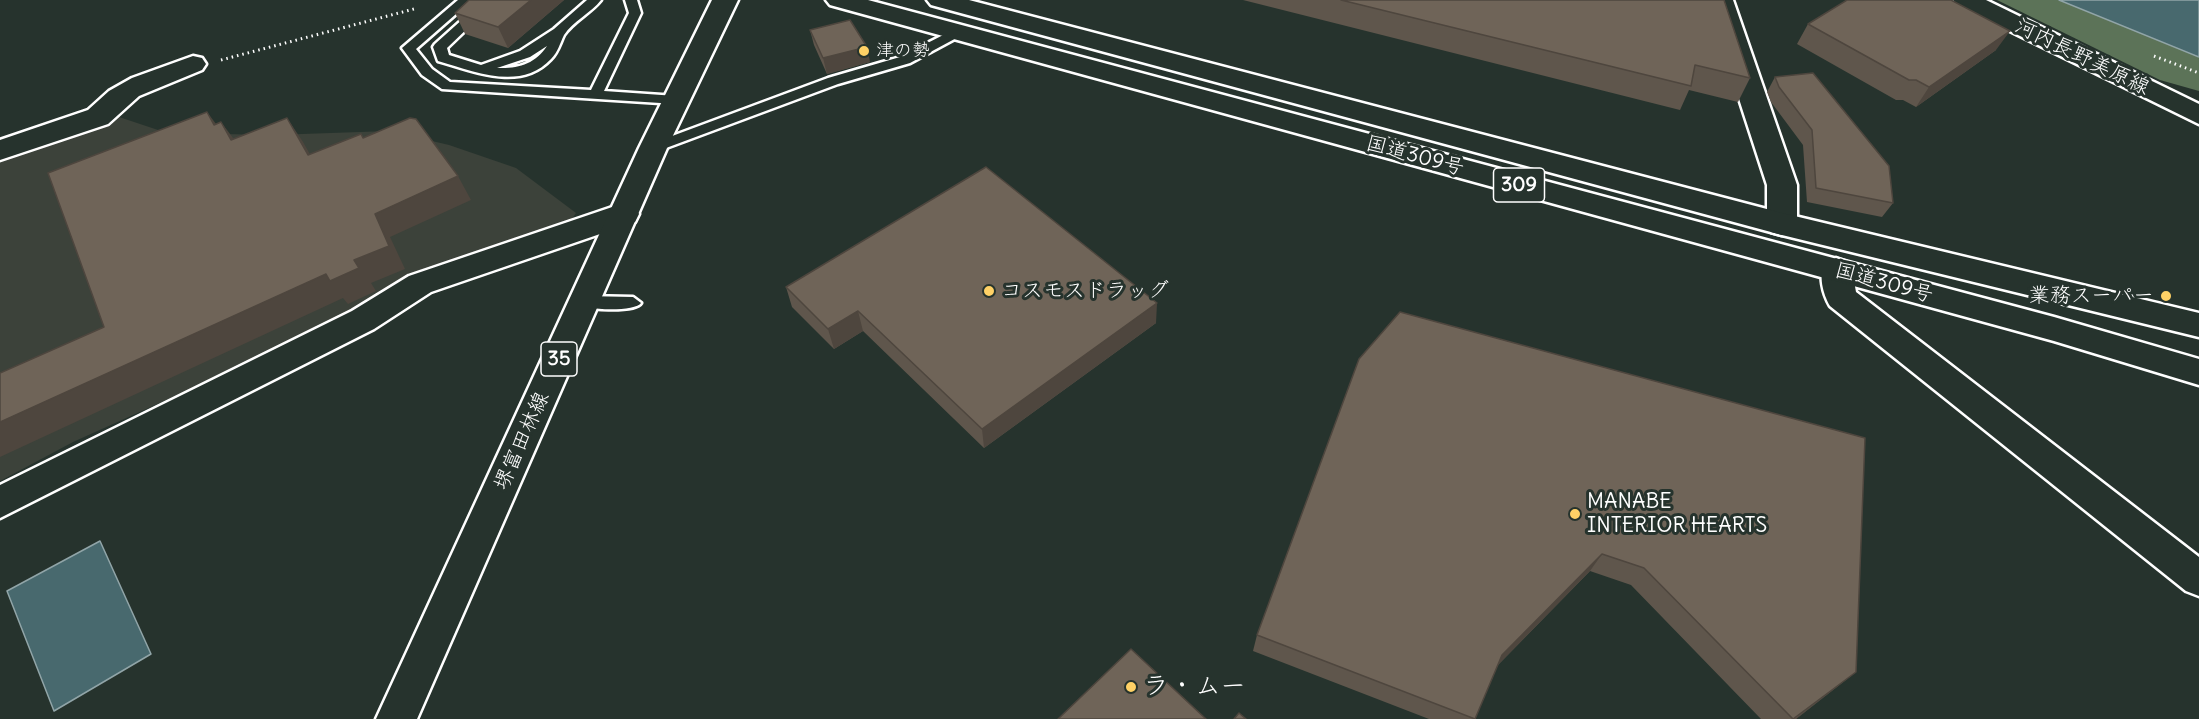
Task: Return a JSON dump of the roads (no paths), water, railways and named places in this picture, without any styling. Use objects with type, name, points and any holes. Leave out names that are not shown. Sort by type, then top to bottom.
[{"type":"main road","name":"堺富田林線","points":[[396,719],[653,148],[725,0]]},
{"type":"main road","name":"国道309号","points":[[839,0],[1836,270],[2199,372]]},
{"type":"main road","name":"国道309号","points":[[940,0],[1782,224],[2199,326]]},
{"type":"main road","points":[[1720,0],[1782,185],[1782,224]]},
{"type":"main road","name":"河内長野美原線","points":[[1966,0],[2199,115]]},
{"type":"main road","points":[[0,150],[98,117],[109,104],[141,83],[193,64]]},
{"type":"main road","points":[[0,501],[363,320],[420,284],[624,214]]},
{"type":"main road","points":[[1836,270],[1841,298],[2199,579]]},
{"type":"lane","points":[[466,0],[409,48],[427,72],[447,86],[676,100]]},
{"type":"lane","points":[[491,0],[456,29],[440,47],[443,58],[495,74],[520,73],[541,64],[555,46],[559,32],[596,0]]},
{"type":"lane","points":[[596,95],[635,13],[631,0]]},
{"type":"lane","points":[[653,148],[833,81],[906,60],[957,32]]},
{"type":"lane","points":[[584,302],[633,303]]},
{"type":"water","points":[[2059,0],[2199,0],[2199,57]]},
{"type":"water","points":[[100,541],[151,654],[54,711],[7,591]]},
{"type":"place","name":"津の勢","points":[[864,51]]},
{"type":"place","name":"コスモスドラッグ","points":[[989,291]]},
{"type":"place","name":"業務スーパー","points":[[2166,296]]},
{"type":"place","name":"MANABE INTERIOR HEARTS","points":[[1575,514]]},
{"type":"place","name":"ラ・ムー","points":[[1131,687]]}]
